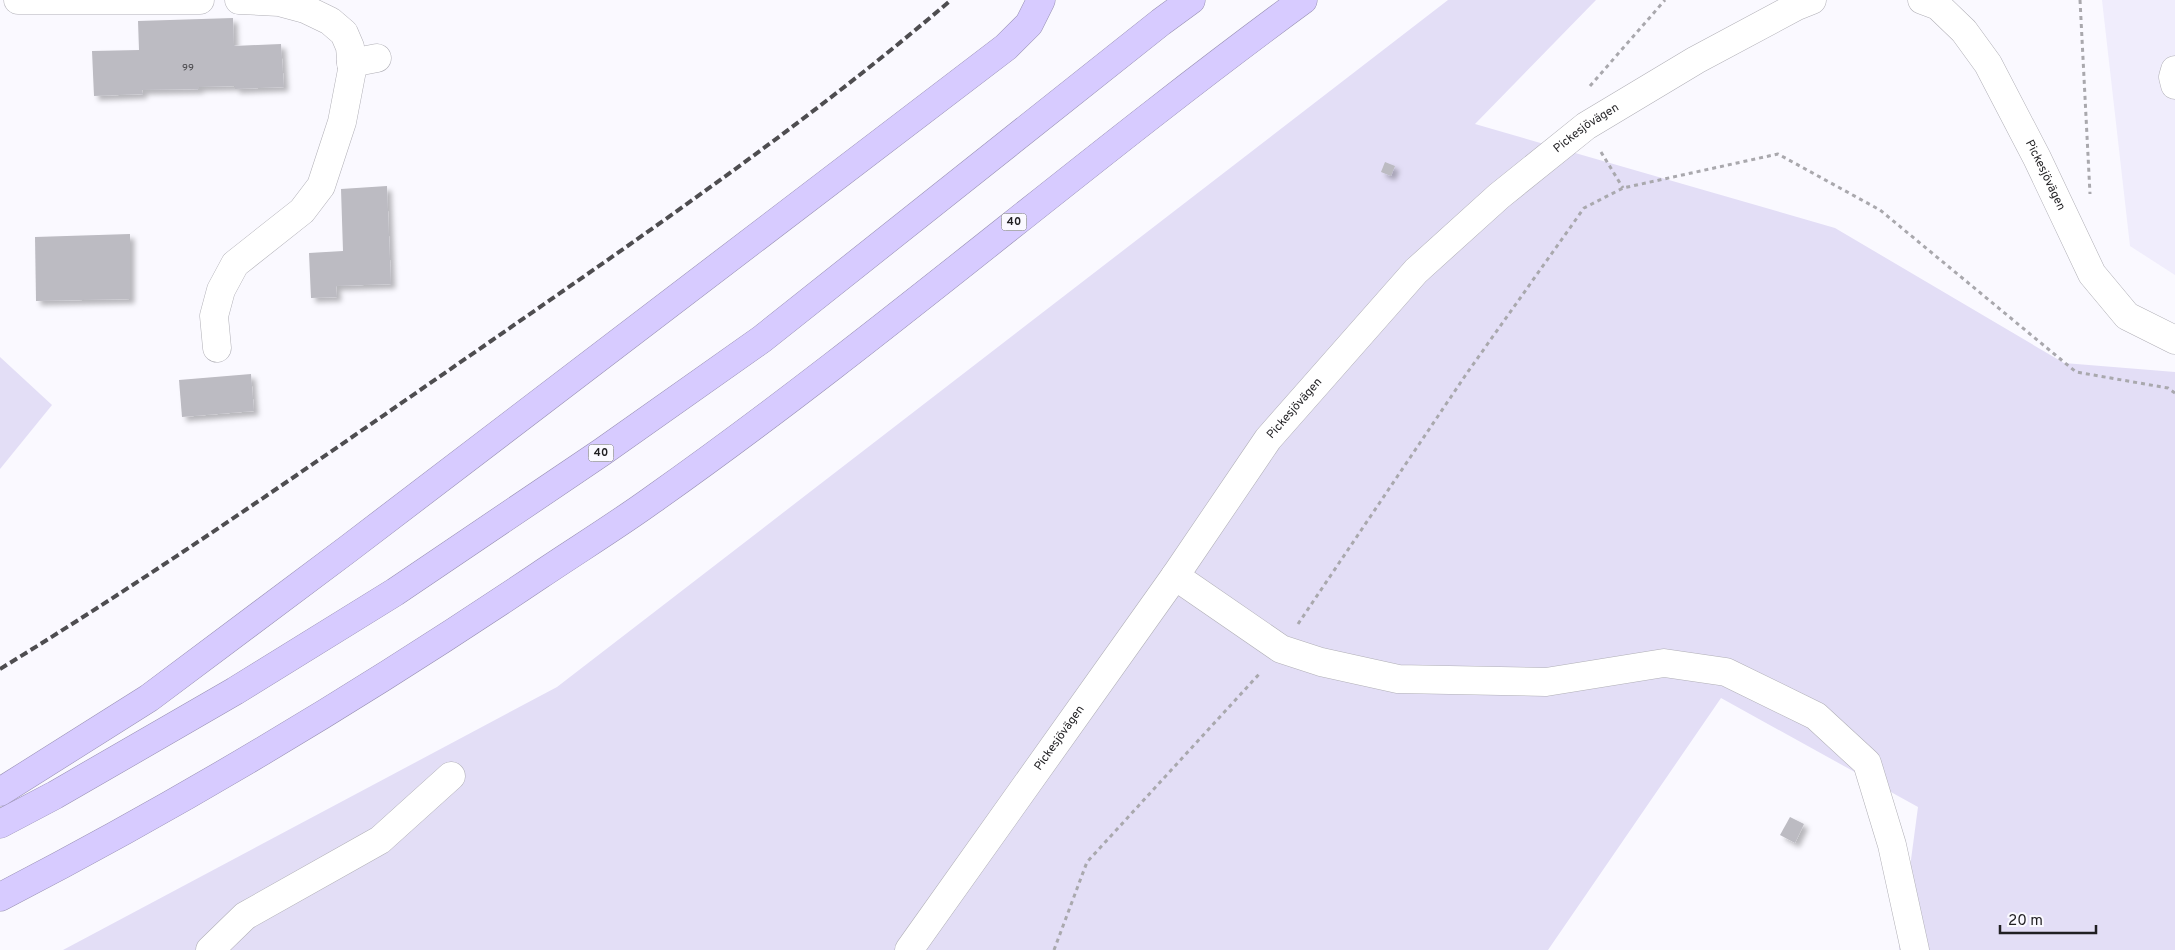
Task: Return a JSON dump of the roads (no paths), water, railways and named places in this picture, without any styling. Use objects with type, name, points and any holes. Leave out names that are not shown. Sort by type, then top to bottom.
[{"type":"highway","points":[[0,792],[149,698],[402,508],[1006,47],[1030,24],[1041,0]]},
{"type":"highway","name":"40","points":[[0,824],[64,790],[235,691],[395,592],[602,452],[762,339],[1191,0]]},
{"type":"highway","name":"40","points":[[0,897],[92,849],[269,747],[438,644],[652,500],[799,391],[1229,54],[1303,0]]},
{"type":"street","points":[[18,0],[200,0]]},
{"type":"street","points":[[217,348],[214,316],[221,290],[235,264],[270,239],[302,211],[321,186],[364,61],[350,47],[344,33],[330,20],[305,9],[278,2],[238,0]]},
{"type":"street","name":"Pickesjövägen","points":[[909,950],[1175,576],[1268,439],[1416,271],[1499,196],[1586,126],[1696,60],[1797,6],[1812,0]]},
{"type":"street","name":"Pickesjövägen","points":[[1922,0],[1938,6],[1958,25],[1988,64],[2037,158],[2092,274],[2127,316],[2175,340]]},
{"type":"street","points":[[2175,70],[2173,77],[2175,86]]},
{"type":"street","points":[[1175,576],[1281,649],[1321,662],[1398,679],[1546,682],[1664,663],[1726,672],[1816,716],[1867,763],[1892,845],[1915,950]]},
{"type":"street","points":[[210,950],[245,916],[380,840],[451,776]]},
{"type":"railway","points":[[0,669],[125,590],[248,508],[609,259],[783,134],[896,46],[951,0]]}]
